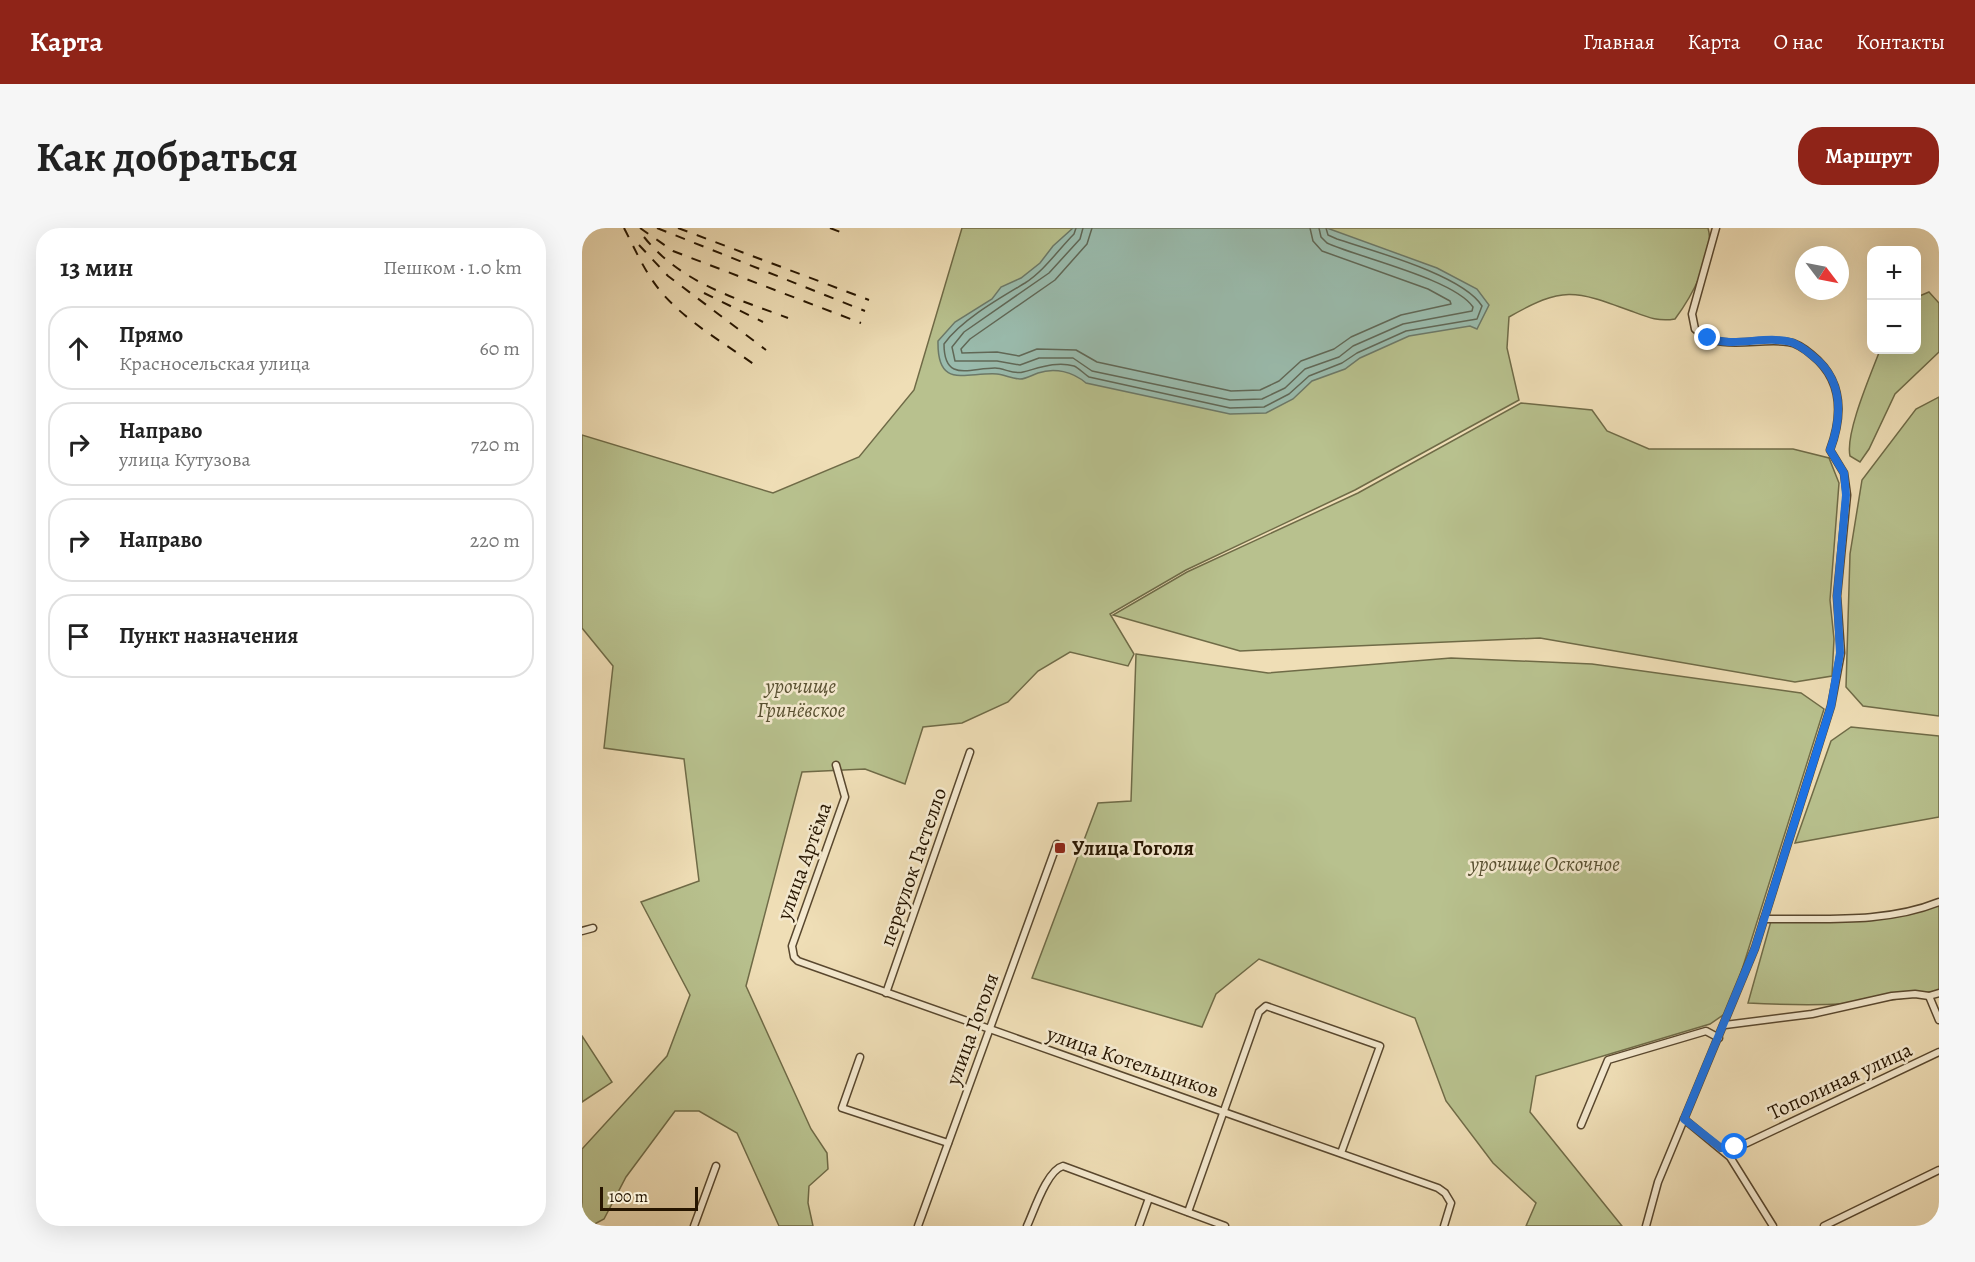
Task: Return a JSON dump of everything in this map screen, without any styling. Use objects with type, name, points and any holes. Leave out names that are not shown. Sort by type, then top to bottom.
[{"type":"street","points":[[1646,1226],[1658,1182],[1725,1025],[1764,919],[1831,706],[1839,669],[1837,596],[1846,495],[1844,473],[1830,450],[1837,431],[1839,395],[1830,374],[1818,360],[1790,342],[1722,342],[1708,338],[1695,329],[1692,314],[1716,228]]},
{"type":"street","name":"переулок Гастелло","points":[[886,993],[970,752]]},
{"type":"street","name":"улица Артёма","points":[[803,963],[794,957],[792,946],[845,797],[836,765]]},
{"type":"street","name":"улица Гоголя","points":[[918,1226],[1057,844]]},
{"type":"street","points":[[1764,919],[1862,918],[1923,909],[1939,902]]},
{"type":"street","points":[[582,931],[592,928]]},
{"type":"street","name":"улица Котельщиков","points":[[803,963],[989,1031],[1438,1188],[1449,1197],[1450,1210],[1444,1226]]},
{"type":"street","points":[[1725,1025],[1812,1014],[1892,996],[1915,994],[1929,996],[1939,993]]},
{"type":"street","points":[[1929,996],[1939,1020]]},
{"type":"street","points":[[1188,1212],[1259,1012],[1266,1006],[1380,1046],[1341,1153]]},
{"type":"street","points":[[1581,1125],[1608,1060],[1706,1031],[1719,1038]]},
{"type":"street","name":"Тополиная улица","points":[[1721,1148],[1747,1143],[1939,1052]]},
{"type":"street","points":[[860,1056],[842,1108],[948,1143]]},
{"type":"street","points":[[1684,1119],[1721,1148],[1742,1174],[1773,1226]]},
{"type":"street","points":[[694,1226],[716,1166]]},
{"type":"street","points":[[1027,1226],[1049,1178],[1058,1167],[1063,1166],[1225,1226]]},
{"type":"street","points":[[1824,1226],[1939,1170]]},
{"type":"street","points":[[1139,1226],[1149,1198]]},
{"type":"green space","name":"урочище Гринёвское","points":[[962,228],[1708,228],[1709,239],[1700,276],[1675,319],[1653,318],[1582,295],[1569,294],[1543,300],[1509,317],[1507,348],[1519,400],[1355,490],[1186,570],[1110,614],[1134,654],[1128,666],[1070,652],[1038,671],[1008,702],[962,723],[923,727],[905,784],[865,769],[802,772],[746,986],[811,1129],[827,1153],[828,1169],[809,1186],[808,1203],[813,1226],[779,1226],[737,1133],[699,1111],[675,1111],[626,1177],[604,1219],[591,1226],[582,1226],[582,1149],[667,1056],[690,995],[641,902],[699,881],[684,759],[604,748],[613,666],[582,628],[582,435],[773,493],[859,457],[914,390]]},
{"type":"green space","points":[[1929,292],[1939,303],[1939,352],[1895,394],[1869,449],[1860,462],[1850,456],[1849,446],[1860,403],[1878,354],[1921,354],[1921,295]]},
{"type":"green space","points":[[1939,397],[1939,716],[1863,706],[1846,687],[1850,554],[1862,480],[1916,409]]},
{"type":"green space","points":[[1521,403],[1592,410],[1607,431],[1649,449],[1793,449],[1829,458],[1839,483],[1830,600],[1834,639],[1832,676],[1795,682],[1540,638],[1240,651],[1113,615],[1187,572],[1358,493]]},
{"type":"green space","name":"урочище Оскочное","points":[[1136,654],[1268,673],[1451,658],[1592,664],[1801,693],[1824,709],[1729,1011],[1710,1024],[1536,1076],[1530,1112],[1622,1226],[1526,1226],[1536,1203],[1493,1163],[1446,1101],[1415,1018],[1259,959],[1216,994],[1202,1027],[1032,978],[1098,803],[1131,801]]},
{"type":"green space","points":[[1851,727],[1939,736],[1939,817],[1795,843],[1831,741]]},
{"type":"green space","points":[[1939,905],[1939,991],[1894,1000],[1869,1002],[1748,1003],[1771,921],[1877,919],[1919,912]]},
{"type":"green space","points":[[582,1036],[612,1082],[582,1102]]},
{"type":"water","points":[[1073,228],[1327,228],[1437,268],[1477,289],[1489,305],[1477,329],[1470,326],[1409,336],[1360,358],[1345,369],[1312,381],[1293,399],[1266,413],[1230,414],[1086,383],[1070,373],[1051,370],[1020,379],[997,374],[956,375],[942,367],[938,341],[955,322],[992,299],[1001,287],[1021,278],[1040,263],[1053,246]]},
{"type":"railway","points":[[624,228],[651,278],[672,304],[706,332],[755,365]]},
{"type":"railway","points":[[640,228],[673,251],[861,323]]},
{"type":"railway","points":[[657,228],[865,311]]},
{"type":"railway","points":[[678,228],[869,300]]},
{"type":"railway","points":[[830,228],[848,235]]},
{"type":"railway","points":[[644,237],[659,253],[692,278],[729,296],[788,318]]},
{"type":"railway","points":[[639,245],[668,276],[766,350]]},
{"type":"railway","points":[[704,293],[763,322]]},
{"type":"place","name":"Улица Гоголя","points":[[1060,848]]},
{"type":"route","points":[[1708,338],[1722,342],[1790,342],[1804,348],[1818,360],[1830,374],[1839,395],[1837,431],[1830,450],[1844,473],[1846,495],[1837,596],[1839,669],[1831,706],[1755,948],[1739,983],[1725,1025],[1684,1119],[1721,1148],[1735,1147]]}]
